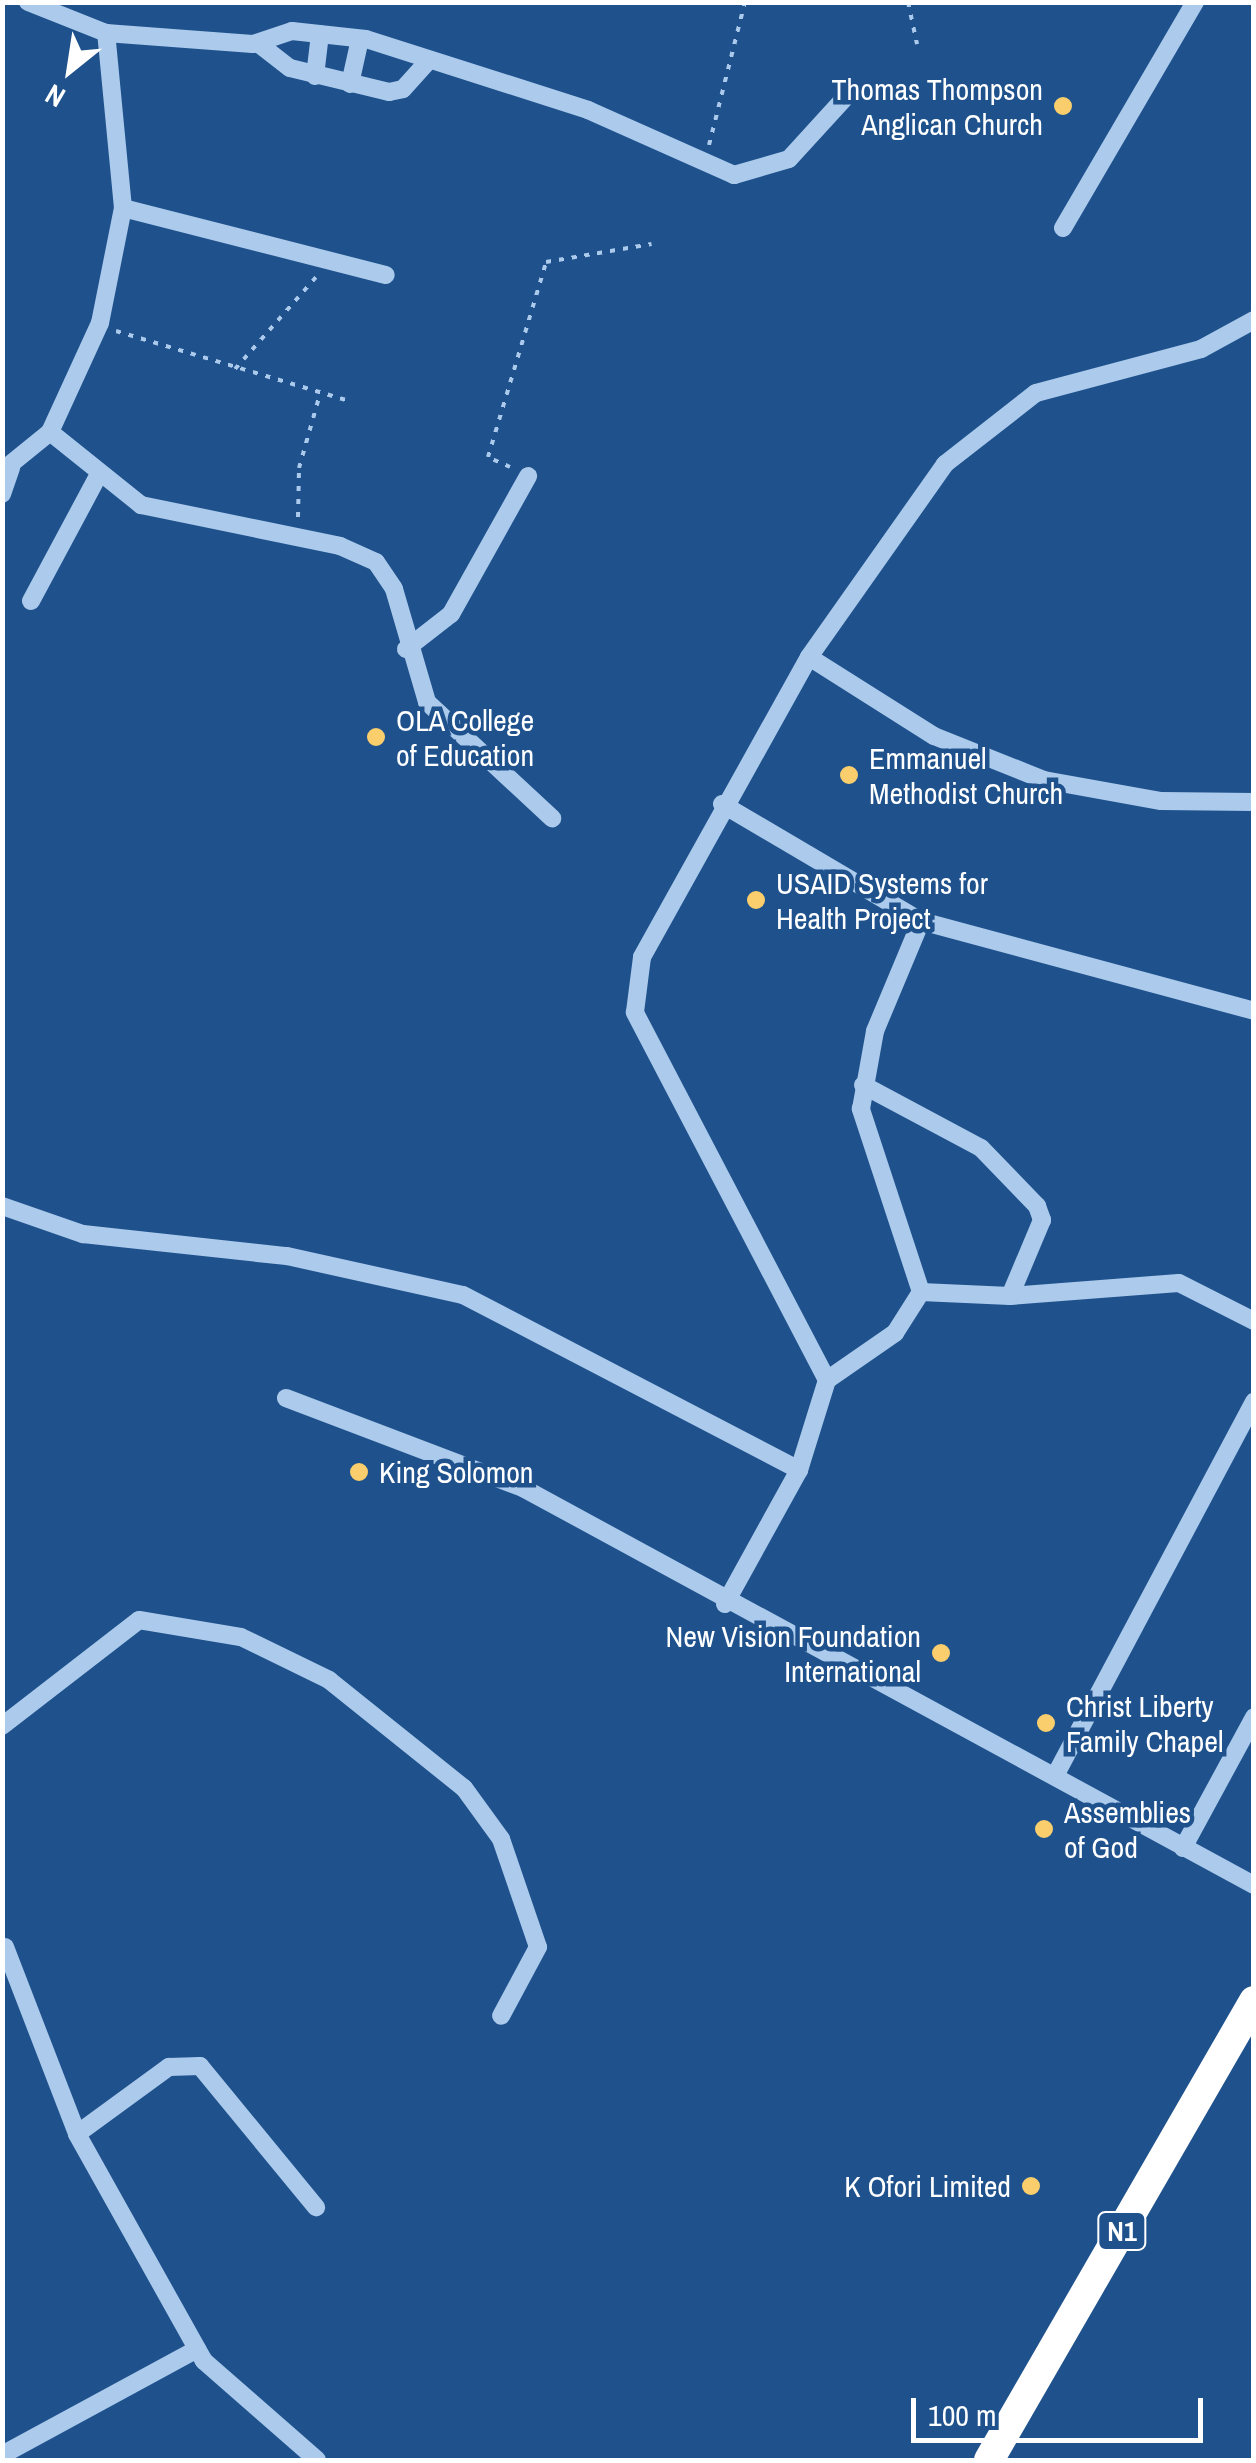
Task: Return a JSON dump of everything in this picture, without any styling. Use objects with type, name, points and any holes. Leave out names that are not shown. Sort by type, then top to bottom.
[{"type":"highway","name":"N1","points":[[990,2460],[1254,2001]]},
{"type":"street","points":[[28,2],[106,33],[258,44],[292,31],[360,38],[588,110],[734,176],[789,159],[852,90]]},
{"type":"street","points":[[1063,228],[1195,2]]},
{"type":"street","points":[[2,494],[7,470],[50,432],[100,322],[123,208],[106,33]]},
{"type":"street","points":[[315,76],[320,34]]},
{"type":"street","points":[[350,84],[360,38]]},
{"type":"street","points":[[258,44],[315,76],[403,90],[428,61]]},
{"type":"street","points":[[123,208],[386,276]]},
{"type":"street","points":[[827,1380],[632,998],[653,932],[722,804],[809,658],[933,478],[1015,405],[1201,349],[1254,320]]},
{"type":"street","points":[[50,432],[97,478],[190,522],[296,540],[376,562],[394,589],[406,649],[427,702],[552,818]]},
{"type":"street","points":[[406,649],[451,614],[528,476]]},
{"type":"street","points":[[31,601],[97,478]]},
{"type":"street","points":[[809,658],[934,736],[1044,780],[1160,801],[1254,802]]},
{"type":"street","points":[[722,804],[921,921],[1254,1011]]},
{"type":"street","points":[[921,921],[891,982],[862,1085],[862,1119],[921,1292]]},
{"type":"street","points":[[862,1085],[981,1148],[1037,1206],[1042,1220],[1010,1296]]},
{"type":"street","points":[[2,1206],[82,1234],[287,1256],[463,1295],[799,1470]]},
{"type":"street","points":[[921,1292],[1010,1296],[1179,1283],[1254,1321]]},
{"type":"street","points":[[724,1604],[799,1470],[827,1380],[895,1333],[921,1292]]},
{"type":"street","points":[[286,1398],[506,1480],[724,1604],[1056,1774],[1254,1885]]},
{"type":"street","points":[[1056,1774],[1254,1401]]},
{"type":"street","points":[[2,1726],[139,1620],[208,1627],[316,1672],[464,1788],[502,1840],[538,1947],[501,2016]]},
{"type":"street","points":[[1183,1848],[1254,1717]]},
{"type":"street","points":[[3,1945],[76,2134],[197,2349],[213,2375],[317,2460]]},
{"type":"street","points":[[76,2134],[169,2067],[200,2066],[316,2207]]},
{"type":"street","points":[[2,2455],[197,2349]]},
{"type":"path","points":[[703,164],[745,2]]},
{"type":"path","points":[[908,2],[918,44]]},
{"type":"path","points":[[528,476],[488,457],[546,262],[651,244]]},
{"type":"path","points":[[234,371],[331,260]]},
{"type":"path","points":[[100,322],[147,347],[346,400]]},
{"type":"path","points":[[296,540],[299,468],[320,394]]},
{"type":"place","name":"Thomas Thompson Anglican Church","points":[[1063,106]]},
{"type":"place","name":"OLA College of Education","points":[[376,737]]},
{"type":"place","name":"Emmanuel Methodist Church","points":[[849,775]]},
{"type":"place","name":"USAID Systems for Health Project","points":[[756,900]]},
{"type":"place","name":"King Solomon","points":[[359,1472]]},
{"type":"place","name":"New Vision Foundation International","points":[[941,1653]]},
{"type":"place","name":"Christ Liberty Family Chapel","points":[[1046,1723]]},
{"type":"place","name":"Assemblies of God","points":[[1044,1829]]},
{"type":"place","name":"K Ofori Limited","points":[[1031,2186]]}]
